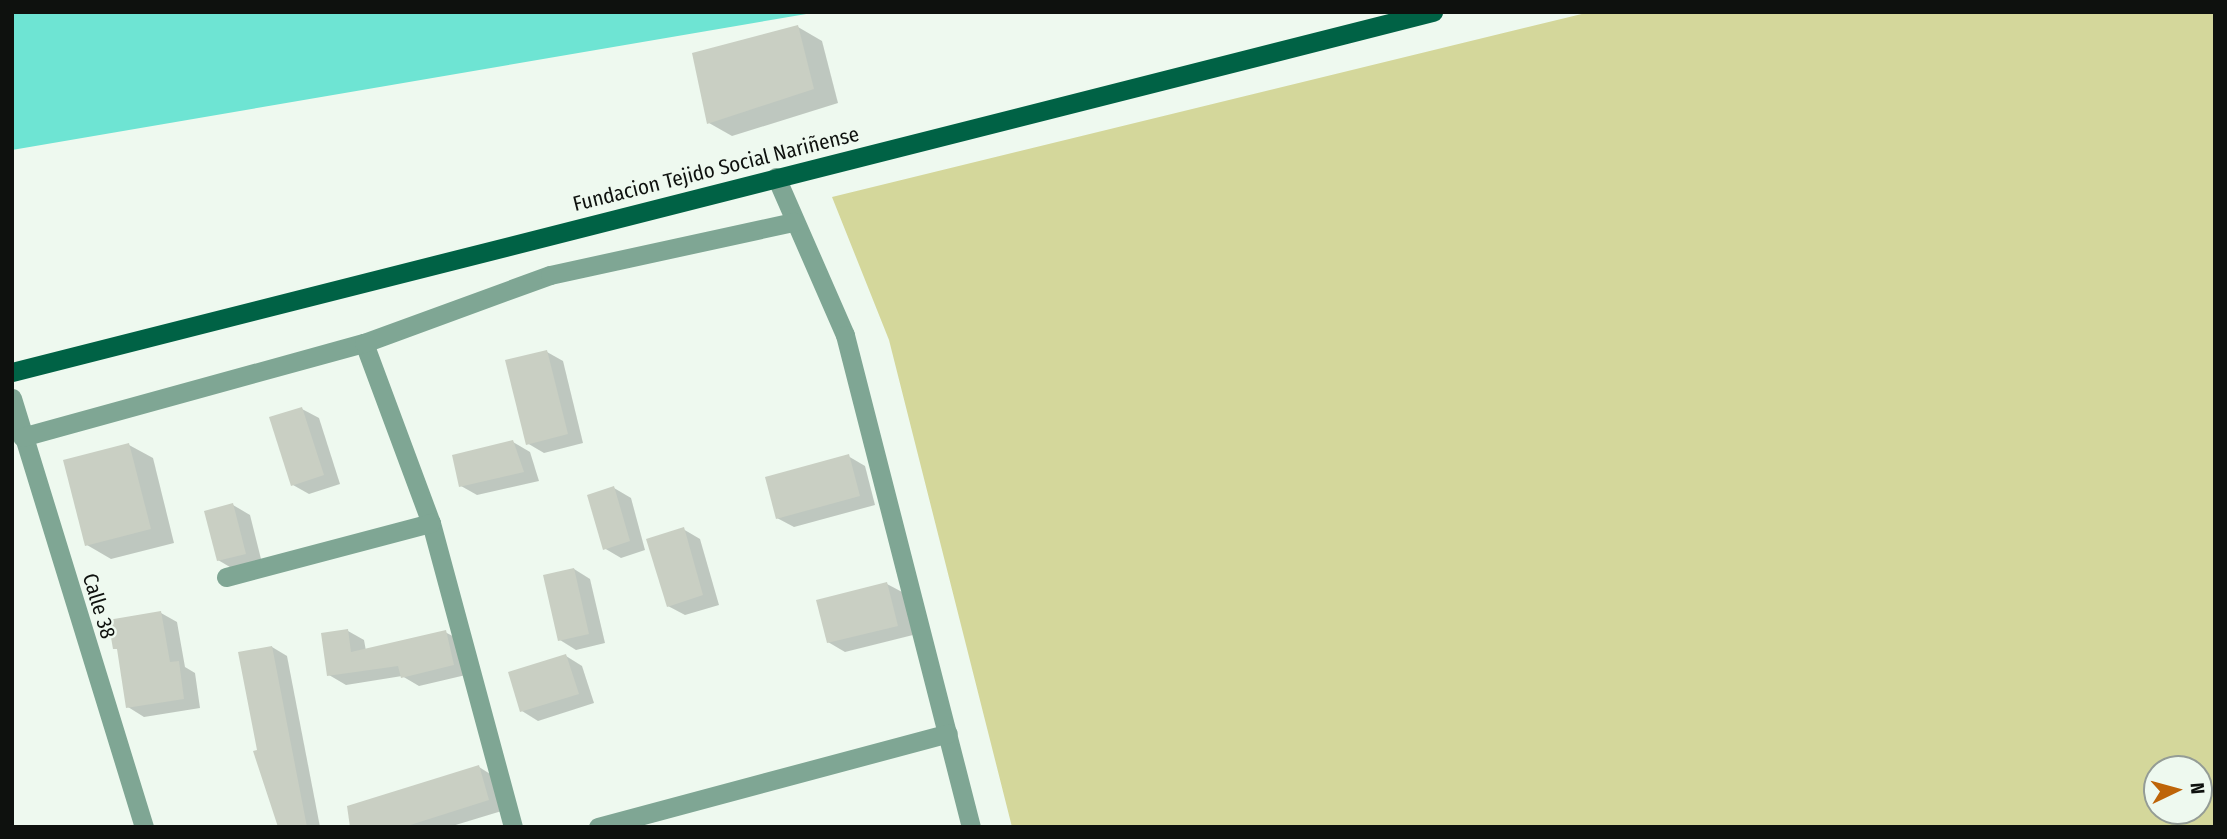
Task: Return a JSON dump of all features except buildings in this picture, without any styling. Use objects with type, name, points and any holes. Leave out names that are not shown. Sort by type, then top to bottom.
[{"type":"main road","name":"Fundacion Tejido Social Nariñense","points":[[12,372],[1433,12]]},
{"type":"street","points":[[776,177],[793,222],[845,334],[971,827]]},
{"type":"street","points":[[22,437],[365,343],[550,275],[793,222]]},
{"type":"street","points":[[365,343],[431,523],[506,825]]},
{"type":"street","name":"Calle 38","points":[[12,398],[144,827]]},
{"type":"street","points":[[226,577],[431,523]]},
{"type":"street","points":[[598,827],[948,733]]},
{"type":"green space","points":[[1590,12],[2215,12],[2215,827],[1012,827],[889,340],[832,197]]},
{"type":"water","points":[[12,12],[818,12],[12,150]]}]
